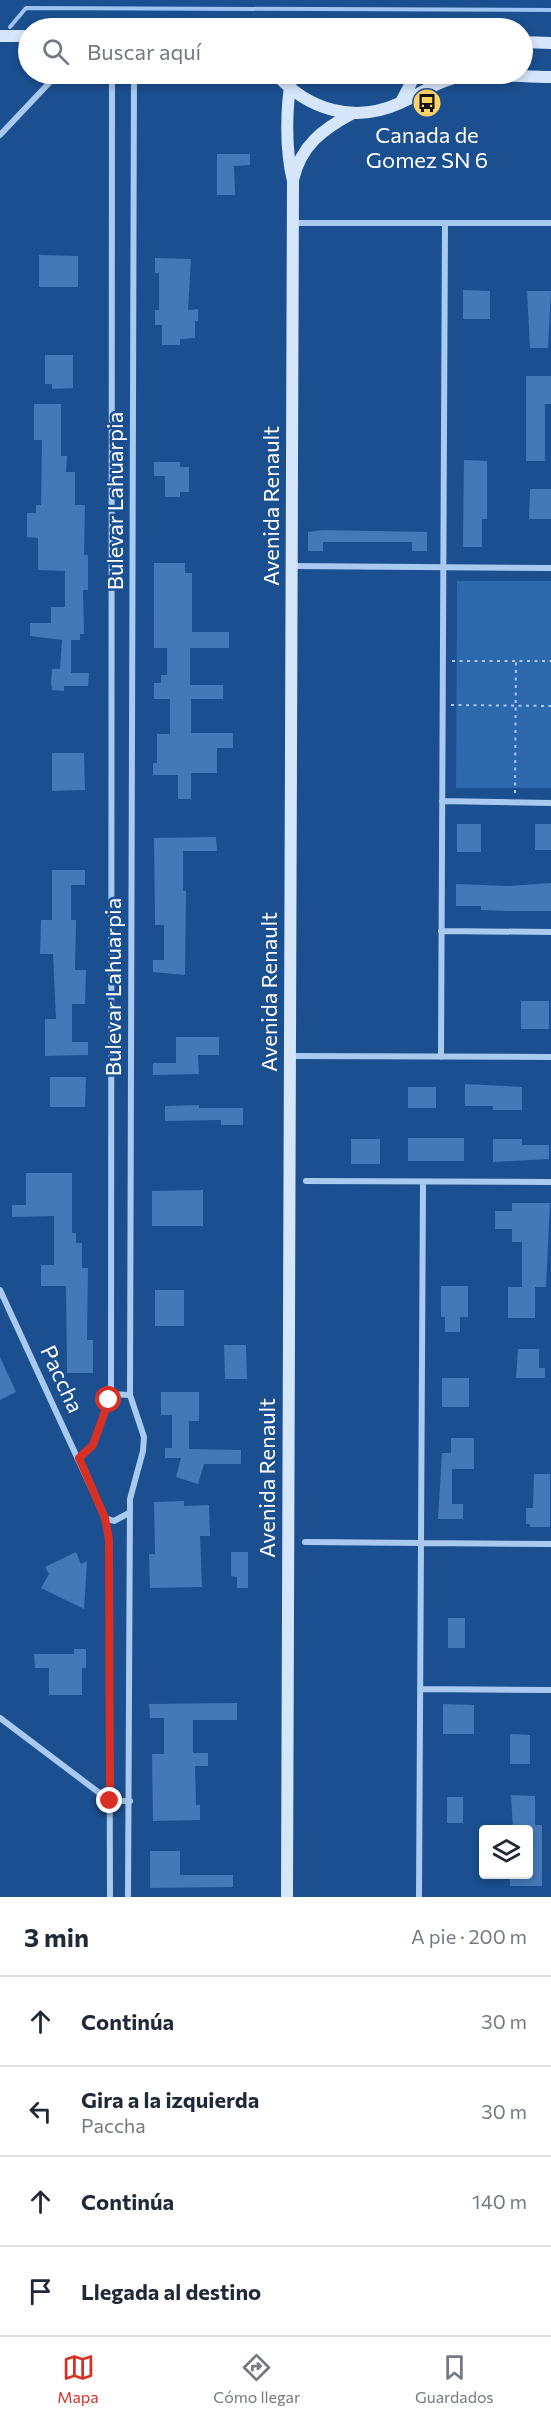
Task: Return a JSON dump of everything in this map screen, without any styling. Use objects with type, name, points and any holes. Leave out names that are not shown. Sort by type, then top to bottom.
[{"type":"street","points":[[0,36],[18,36]]},
{"type":"street","points":[[533,42],[551,43]]},
{"type":"street","points":[[533,77],[551,77]]},
{"type":"street","points":[[0,135],[48,84]]},
{"type":"street","points":[[79,1458],[93,1445],[111,1394],[112,84]]},
{"type":"street","name":"Bulevar Lahuarpia","points":[[129,1897],[129,1513],[144,1437],[130,1395],[134,84]]},
{"type":"street","points":[[285,84],[318,106],[354,113]]},
{"type":"street","name":"Avenida Renault","points":[[287,1897],[293,223],[290,84]]},
{"type":"street","points":[[400,103],[410,84]]},
{"type":"street","points":[[293,181],[304,152],[318,134],[354,113],[400,103],[437,84]]},
{"type":"street","points":[[293,223],[551,223]]},
{"type":"street","points":[[441,1057],[445,223]]},
{"type":"street","points":[[292,566],[551,568]]},
{"type":"street","points":[[442,801],[551,802]]},
{"type":"street","points":[[441,931],[551,932]]},
{"type":"street","points":[[290,1056],[551,1057]]},
{"type":"street","points":[[306,1181],[551,1182]]},
{"type":"street","points":[[419,1897],[423,1182]]},
{"type":"street","name":"Paccha","points":[[0,1290],[79,1458],[105,1518],[109,1539],[110,1897]]},
{"type":"street","points":[[111,1394],[130,1395]]},
{"type":"street","points":[[105,1518],[114,1521],[129,1513]]},
{"type":"street","points":[[305,1542],[551,1544]]},
{"type":"street","points":[[420,1689],[551,1690]]},
{"type":"street","points":[[0,1718],[110,1801],[130,1801]]},
{"type":"path","points":[[443,661],[551,661]]},
{"type":"path","points":[[515,802],[516,661]]},
{"type":"path","points":[[442,705],[551,706]]},
{"type":"shaded area","points":[[457,581],[551,581],[551,788],[456,788]]},
{"type":"building","points":[[217,154],[250,154],[250,165],[234,166],[235,195],[217,195]]},
{"type":"building","points":[[39,255],[78,256],[78,287],[39,287]]},
{"type":"building","points":[[155,258],[191,259],[188,310],[198,309],[198,321],[195,321],[195,338],[180,339],[180,345],[162,345],[162,325],[155,325],[155,310],[159,310],[159,273],[155,273]]},
{"type":"building","points":[[463,290],[490,291],[490,319],[463,319]]},
{"type":"building","points":[[527,291],[551,291],[548,348],[530,348]]},
{"type":"building","points":[[45,355],[73,355],[73,388],[52,389],[52,384],[45,384]]},
{"type":"building","points":[[526,376],[551,376],[551,404],[545,404],[545,461],[526,461]]},
{"type":"building","points":[[34,404],[61,404],[61,456],[67,456],[66,472],[75,472],[75,505],[85,505],[84,555],[88,555],[88,590],[83,590],[84,634],[80,634],[80,640],[71,640],[71,673],[89,673],[88,686],[64,686],[64,691],[52,690],[51,683],[52,669],[60,669],[62,640],[30,636],[30,623],[51,623],[51,607],[65,607],[65,571],[38,570],[38,538],[27,537],[27,513],[36,513],[36,505],[41,505],[42,440],[34,440]]},
{"type":"building","points":[[464,460],[487,461],[487,519],[482,519],[482,547],[463,547]]},
{"type":"building","points":[[154,462],[180,462],[180,467],[189,467],[189,492],[180,492],[180,497],[165,497],[165,476],[154,476]]},
{"type":"building","points":[[530,489],[551,489],[551,519],[529,519]]},
{"type":"building","points":[[323,530],[427,532],[427,551],[412,551],[412,542],[323,542],[323,551],[308,551],[308,532]]},
{"type":"building","points":[[154,563],[185,563],[185,573],[192,573],[192,632],[229,632],[229,648],[190,648],[190,685],[223,685],[223,699],[191,699],[191,733],[233,733],[233,748],[217,748],[217,773],[191,773],[191,799],[178,799],[178,775],[153,775],[153,763],[157,763],[157,734],[170,734],[170,699],[154,699],[154,683],[161,683],[161,675],[167,675],[167,648],[154,648]]},
{"type":"building","points":[[52,753],[84,753],[85,790],[52,791]]},
{"type":"building","points":[[457,824],[481,824],[481,852],[457,852]]},
{"type":"building","points":[[535,824],[551,824],[551,850],[535,850]]},
{"type":"building","points":[[216,837],[217,851],[183,851],[183,891],[186,891],[185,975],[153,972],[153,960],[164,960],[164,925],[155,925],[154,838]]},
{"type":"building","points":[[52,870],[85,870],[85,885],[71,885],[71,920],[76,920],[75,970],[86,970],[85,1004],[72,1004],[72,1042],[88,1042],[88,1055],[45,1056],[45,1019],[56,1019],[53,954],[40,954],[41,920],[52,920]]},
{"type":"building","points":[[551,883],[551,911],[481,910],[481,906],[456,906],[456,884],[507,886]]},
{"type":"building","points":[[521,1001],[549,1001],[549,1029],[521,1029]]},
{"type":"building","points":[[176,1037],[219,1037],[219,1055],[198,1055],[199,1074],[153,1075],[153,1063],[176,1063]]},
{"type":"building","points":[[50,1077],[86,1077],[85,1107],[50,1107]]},
{"type":"building","points":[[465,1084],[522,1087],[522,1110],[493,1110],[493,1106],[465,1106]]},
{"type":"building","points":[[408,1087],[436,1087],[436,1108],[408,1108]]},
{"type":"building","points":[[199,1105],[199,1108],[243,1108],[243,1125],[221,1125],[221,1120],[165,1121],[165,1106]]},
{"type":"building","points":[[408,1138],[464,1138],[464,1161],[408,1161]]},
{"type":"building","points":[[351,1139],[380,1139],[380,1164],[351,1164]]},
{"type":"building","points":[[493,1139],[522,1139],[522,1145],[549,1145],[549,1159],[493,1162]]},
{"type":"building","points":[[26,1173],[72,1173],[72,1233],[76,1233],[76,1243],[82,1243],[82,1268],[88,1268],[87,1340],[93,1340],[93,1373],[67,1373],[66,1286],[41,1286],[41,1265],[54,1265],[54,1216],[12,1217],[12,1205],[26,1205]]},
{"type":"building","points":[[203,1190],[203,1226],[152,1226],[152,1191]]},
{"type":"building","points":[[512,1203],[550,1203],[546,1287],[535,1287],[535,1318],[508,1318],[508,1287],[522,1287],[522,1242],[512,1242],[512,1229],[495,1229],[495,1211],[512,1211]]},
{"type":"building","points":[[441,1286],[468,1286],[468,1317],[460,1317],[460,1332],[445,1332],[445,1317],[441,1317]]},
{"type":"building","points":[[155,1290],[184,1290],[184,1326],[155,1326]]},
{"type":"building","points":[[224,1345],[246,1345],[247,1379],[225,1379]]},
{"type":"building","points":[[518,1349],[539,1349],[539,1368],[545,1368],[545,1378],[516,1378]]},
{"type":"building","points":[[0,1357],[16,1392],[0,1400]]},
{"type":"building","points":[[442,1378],[469,1378],[469,1407],[442,1407]]},
{"type":"building","points":[[161,1392],[199,1392],[199,1421],[189,1421],[189,1449],[241,1450],[241,1464],[204,1464],[198,1484],[176,1477],[181,1458],[165,1458],[165,1448],[172,1448],[172,1415],[161,1415]]},
{"type":"building","points":[[451,1438],[474,1438],[474,1469],[452,1469],[452,1504],[463,1504],[463,1519],[438,1519],[442,1453],[451,1453]]},
{"type":"building","points":[[534,1474],[550,1474],[550,1527],[530,1527],[530,1524],[526,1524],[526,1508],[533,1508]]},
{"type":"building","points":[[184,1501],[184,1506],[209,1505],[210,1536],[200,1536],[202,1587],[150,1588],[149,1554],[155,1554],[154,1502]]},
{"type":"building","points":[[76,1552],[81,1564],[87,1561],[84,1609],[41,1588],[49,1574],[45,1567]]},
{"type":"building","points":[[231,1552],[248,1552],[248,1588],[237,1588],[237,1577],[231,1576]]},
{"type":"building","points":[[448,1618],[465,1618],[465,1648],[448,1648]]},
{"type":"building","points":[[74,1649],[86,1649],[86,1668],[82,1668],[82,1695],[49,1695],[49,1668],[35,1668],[34,1654],[74,1654]]},
{"type":"building","points":[[237,1703],[237,1720],[193,1720],[193,1753],[208,1753],[208,1766],[195,1766],[196,1805],[200,1805],[200,1820],[153,1821],[152,1754],[164,1754],[164,1718],[150,1718],[149,1704]]},
{"type":"building","points":[[443,1704],[474,1705],[474,1734],[443,1734]]},
{"type":"building","points":[[510,1734],[530,1735],[530,1764],[510,1764]]},
{"type":"building","points":[[511,1795],[535,1796],[535,1825],[542,1825],[542,1886],[510,1886],[510,1879],[533,1879],[533,1825],[513,1825]]},
{"type":"building","points":[[447,1797],[463,1797],[463,1823],[447,1823]]},
{"type":"building","points":[[150,1851],[180,1851],[180,1875],[233,1875],[233,1887],[150,1888]]},
{"type":"waterway","points":[[10,27],[26,8],[551,10]]},
{"type":"place","name":"Canada de Gomez SN 6","points":[[427,103]]},
{"type":"route","points":[[109,1400],[93,1445],[86,1454],[79,1458],[105,1518],[109,1539],[110,1801]]}]
